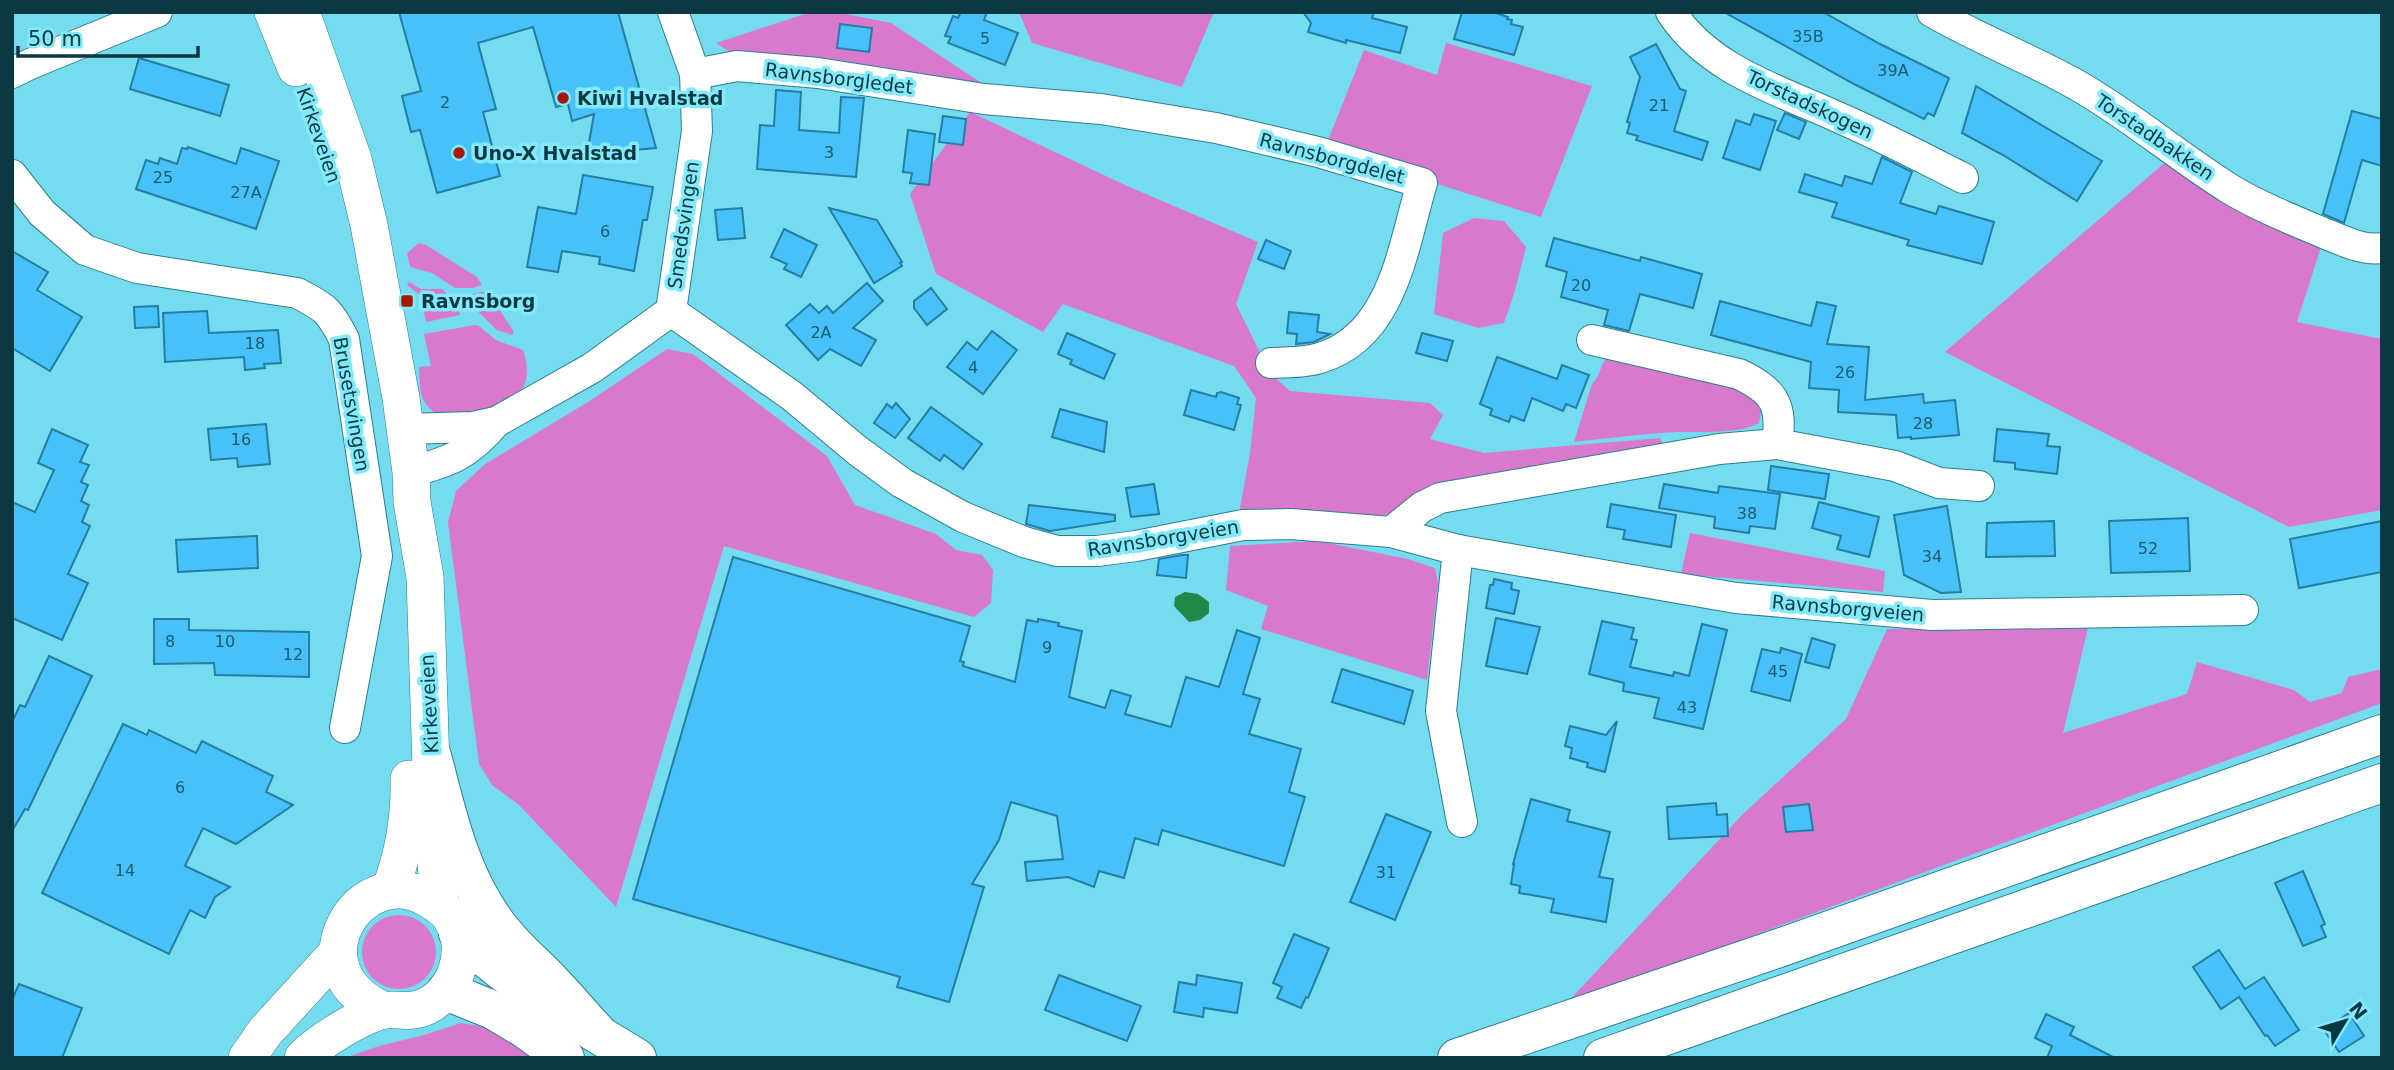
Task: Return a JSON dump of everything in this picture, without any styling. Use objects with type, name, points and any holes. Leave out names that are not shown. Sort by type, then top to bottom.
[{"type":"highway","points":[[1457,1058],[1766,952],[2382,734]]},
{"type":"highway","points":[[432,756],[456,845],[485,908],[516,949],[544,974],[599,1034]]},
{"type":"highway","points":[[1603,1058],[2382,783]]},
{"type":"highway","points":[[449,919],[481,956],[511,979],[637,1058]]},
{"type":"highway","points":[[446,991],[493,1010],[526,1029],[565,1058]]},
{"type":"main road","name":"Kirkeveien","points":[[273,12],[304,88],[388,337]]},
{"type":"main road","name":"Kirkeveien","points":[[301,12],[353,159],[369,225],[405,429],[425,577],[433,830],[449,919]]},
{"type":"main road","name":"Kirkeveien","points":[[390,890],[404,848],[409,809],[405,558],[412,487]]},
{"type":"main road","points":[[390,890],[417,892],[449,919],[461,953],[457,973],[446,991],[428,1005],[406,1012],[383,1010],[365,1002],[351,988],[342,971],[338,951],[342,930],[353,911],[369,897],[390,890]]},
{"type":"main road","points":[[247,1058],[265,1032],[338,951]]},
{"type":"main road","points":[[303,1058],[340,1031],[383,1010]]},
{"type":"street","points":[[12,74],[30,64],[157,12]]},
{"type":"street","name":"Smedsvingen","points":[[405,429],[474,427],[496,422],[592,368],[671,311],[697,131],[695,74],[673,12]]},
{"type":"street","name":"Torstadskogen","points":[[1671,12],[1703,49],[1730,68],[1963,177]]},
{"type":"street","name":"Torstadbakken","points":[[1932,12],[1968,32],[2020,55],[2122,112],[2228,188],[2269,211],[2360,247],[2382,248]]},
{"type":"street","name":"Ravnsborgledet","points":[[695,74],[737,66],[818,73],[984,99]]},
{"type":"street","name":"Ravnsborgdelet","points":[[984,99],[1101,108],[1216,128],[1318,152],[1422,183],[1395,280],[1386,300],[1362,332],[1341,349],[1320,358],[1271,363]]},
{"type":"street","name":"Brusetsvingen","points":[[12,175],[42,213],[85,250],[137,268],[297,293],[331,313],[344,339],[377,556],[345,728]]},
{"type":"street","name":"Ravnsborgveien","points":[[671,311],[781,388],[902,483],[963,517],[1024,542],[1057,551],[1097,551],[1243,525],[1291,524],[1391,532],[1458,550],[1736,597],[1932,615],[2243,610]]},
{"type":"street","points":[[1592,340],[1739,374],[1760,384],[1771,395],[1778,413],[1777,443]]},
{"type":"street","points":[[412,487],[479,442],[496,422]]},
{"type":"street","points":[[1391,532],[1422,507],[1440,498],[1719,449],[1777,443],[1895,466],[1939,483],[1979,486]]},
{"type":"street","points":[[1458,550],[1441,711],[1462,822]]},
{"type":"shaded area","points":[[811,12],[836,12],[891,23],[989,88],[735,55],[716,43]]},
{"type":"shaded area","points":[[1019,12],[1214,12],[1182,87],[1032,43]]},
{"type":"shaded area","points":[[1446,43],[1592,86],[1541,217],[1325,148],[1364,50],[1437,75]]},
{"type":"shaded area","points":[[970,112],[1125,185],[1258,242],[1236,304],[1270,373],[1290,391],[1430,403],[1443,415],[1430,439],[1484,453],[1660,438],[1664,448],[1396,511],[1373,519],[1245,512],[1240,508],[1256,398],[1234,366],[1063,304],[1043,332],[936,274],[910,194]]},
{"type":"shaded area","points":[[2169,159],[2323,241],[2297,322],[2382,339],[2382,510],[2289,527],[1945,352]]},
{"type":"shaded area","points":[[1474,218],[1504,221],[1526,247],[1504,323],[1478,328],[1434,314],[1443,233]]},
{"type":"shaded area","points":[[419,243],[477,277],[482,285],[455,288],[432,273],[410,267],[407,253]]},
{"type":"shaded area","points":[[409,282],[421,289],[442,289],[456,303],[460,315],[426,322],[420,295],[407,285]]},
{"type":"shaded area","points":[[487,291],[514,332],[512,335],[497,330],[466,300],[467,295]]},
{"type":"shaded area","points":[[475,325],[496,340],[523,350],[527,367],[525,383],[512,399],[483,411],[462,417],[442,416],[433,412],[426,404],[421,391],[419,367],[431,366],[424,334]]},
{"type":"shaded area","points":[[667,349],[693,354],[827,456],[855,505],[936,534],[956,550],[982,555],[993,570],[991,603],[974,617],[724,546],[616,907],[519,805],[492,785],[479,764],[448,522],[456,491],[485,464],[588,402]]},
{"type":"shaded area","points":[[1611,353],[1748,389],[1762,406],[1759,423],[1738,430],[1662,433],[1574,442],[1592,384]]},
{"type":"shaded area","points":[[1690,533],[1885,571],[1883,592],[1681,574]]},
{"type":"shaded area","points":[[1318,541],[1408,559],[1435,568],[1438,583],[1427,680],[1261,629],[1268,606],[1226,590],[1230,546]]},
{"type":"shaded area","points":[[1185,592],[1198,594],[1209,602],[1209,613],[1200,620],[1189,622],[1174,606],[1175,597]]},
{"type":"shaded area","points":[[2088,628],[2063,733],[2187,694],[2197,662],[2294,690],[2310,702],[2342,693],[2348,677],[2382,669],[2382,703],[1565,1005],[1743,814],[1846,719],[1887,629]]},
{"type":"shaded area","points":[[399,915],[413,918],[425,926],[433,938],[436,952],[433,966],[425,978],[413,986],[399,989],[385,986],[373,978],[365,966],[362,952],[365,938],[373,926],[385,918]]},
{"type":"shaded area","points":[[461,1023],[492,1028],[538,1058],[345,1058],[379,1046]]},
{"type":"building","points":[[399,12],[618,12],[656,148],[587,154],[594,114],[572,121],[568,104],[556,107],[533,27],[478,43],[496,109],[483,112],[500,176],[437,193],[420,130],[411,132],[402,96],[421,91]]},
{"type":"building","points":[[961,12],[987,12],[984,20],[1018,33],[1005,65],[948,43],[951,37],[945,36],[953,16],[958,18]]},
{"type":"building","points":[[1303,12],[1374,12],[1372,18],[1407,27],[1400,53],[1346,40],[1346,43],[1308,32],[1311,23]]},
{"type":"building","points":[[1462,12],[1493,12],[1508,17],[1507,19],[1512,20],[1511,24],[1523,27],[1514,55],[1454,39]]},
{"type":"building","points":[[1724,12],[1823,12],[1949,78],[1934,116],[1928,113],[1924,119],[1854,84]]},
{"type":"building","points":[[840,24],[872,28],[869,52],[837,48]]},
{"type":"building","points":[[1656,44],[1680,89],[1686,91],[1674,131],[1708,142],[1702,160],[1636,140],[1638,136],[1627,133],[1630,123],[1627,122],[1640,77],[1630,57]]},
{"type":"building","points":[[139,58],[229,85],[220,116],[130,89]]},
{"type":"building","points":[[1976,86],[2102,161],[2077,201],[1962,133]]},
{"type":"building","points":[[776,90],[801,92],[799,130],[839,133],[841,97],[864,98],[856,177],[757,169],[760,125],[774,126]]},
{"type":"building","points":[[2352,111],[2382,119],[2382,166],[2362,160],[2344,223],[2323,214]]},
{"type":"building","points":[[1785,113],[1806,122],[1799,139],[1777,130]]},
{"type":"building","points":[[1754,114],[1776,121],[1760,170],[1723,158],[1736,120],[1750,125]]},
{"type":"building","points":[[943,116],[966,119],[963,145],[939,142]]},
{"type":"building","points":[[908,130],[935,134],[929,185],[910,183],[912,173],[903,172]]},
{"type":"building","points":[[188,147],[236,164],[241,148],[279,161],[256,229],[136,189],[146,160],[158,164],[160,158],[177,164],[182,148]]},
{"type":"building","points":[[1882,157],[1912,172],[1900,203],[1936,214],[1939,206],[1994,222],[1982,264],[1907,245],[1909,240],[1832,217],[1837,203],[1799,192],[1805,174],[1842,186],[1845,176],[1872,184]]},
{"type":"building","points":[[583,175],[653,187],[647,220],[643,220],[634,271],[599,264],[600,257],[562,251],[558,272],[527,267],[538,207],[576,214]]},
{"type":"building","points":[[742,208],[745,238],[718,240],[715,210]]},
{"type":"building","points":[[829,208],[877,220],[902,266],[874,283]]},
{"type":"building","points":[[784,229],[817,245],[801,277],[784,269],[787,264],[771,257]]},
{"type":"building","points":[[1554,238],[1640,261],[1641,257],[1702,274],[1693,308],[1640,294],[1629,331],[1604,325],[1608,310],[1561,297],[1567,272],[1546,266]]},
{"type":"building","points":[[1266,240],[1291,251],[1284,269],[1258,259]]},
{"type":"building","points":[[12,251],[48,272],[37,290],[82,317],[50,371],[12,348]]},
{"type":"building","points":[[867,283],[883,301],[853,328],[876,340],[861,366],[830,349],[818,360],[786,325],[810,304],[819,313],[827,306],[833,313]]},
{"type":"building","points":[[931,288],[947,309],[927,325],[914,308],[914,301]]},
{"type":"building","points":[[1720,301],[1811,326],[1817,302],[1836,306],[1827,344],[1869,347],[1865,400],[1923,394],[1924,403],[1955,400],[1959,435],[1898,438],[1896,415],[1838,412],[1839,390],[1809,388],[1811,362],[1711,335]]},
{"type":"building","points":[[158,306],[159,327],[135,328],[134,307]]},
{"type":"building","points":[[207,311],[209,333],[278,330],[281,363],[264,364],[265,368],[245,370],[244,357],[165,362],[163,313]]},
{"type":"building","points":[[1289,312],[1319,315],[1317,332],[1330,334],[1314,342],[1296,344],[1297,334],[1287,333]]},
{"type":"building","points":[[992,331],[1017,350],[983,394],[947,367],[967,342],[977,350]]},
{"type":"building","points":[[1067,333],[1115,354],[1104,379],[1070,364],[1072,360],[1058,354]]},
{"type":"building","points":[[1422,333],[1453,341],[1447,361],[1416,353]]},
{"type":"building","points":[[1497,357],[1557,379],[1562,365],[1589,375],[1576,408],[1566,404],[1563,411],[1532,398],[1524,421],[1511,416],[1509,422],[1490,415],[1492,409],[1480,404]]},
{"type":"building","points":[[1191,390],[1216,397],[1217,393],[1221,392],[1239,398],[1237,404],[1241,405],[1234,430],[1184,415]]},
{"type":"building","points":[[896,403],[910,419],[895,438],[874,423],[887,404],[892,408]]},
{"type":"building","points":[[931,407],[982,444],[963,469],[944,455],[940,461],[908,438]]},
{"type":"building","points":[[1060,409],[1107,422],[1104,452],[1052,437]]},
{"type":"building","points":[[266,424],[270,464],[238,467],[237,458],[211,460],[208,429]]},
{"type":"building","points":[[52,429],[88,445],[80,462],[89,465],[81,482],[88,485],[81,501],[89,505],[82,522],[90,526],[68,574],[88,583],[62,640],[12,618],[12,502],[35,512],[54,470],[38,463]]},
{"type":"building","points":[[1997,429],[2049,434],[2047,446],[2060,447],[2057,474],[2015,469],[2015,463],[1994,461]]},
{"type":"building","points":[[1771,466],[1829,474],[1825,499],[1768,490]]},
{"type":"building","points":[[1154,484],[1159,514],[1131,517],[1126,488]]},
{"type":"building","points":[[1664,484],[1718,493],[1719,486],[1780,494],[1775,529],[1750,526],[1749,533],[1714,528],[1715,517],[1659,508]]},
{"type":"building","points":[[1819,502],[1879,517],[1869,557],[1837,549],[1841,536],[1812,528]]},
{"type":"building","points":[[1611,504],[1676,515],[1671,547],[1623,539],[1625,530],[1607,527]]},
{"type":"building","points":[[1029,505],[1115,515],[1115,521],[1050,531],[1026,524]]},
{"type":"building","points":[[1947,506],[1961,592],[1941,593],[1904,575],[1894,515]]},
{"type":"building","points":[[2188,518],[2190,571],[2111,573],[2109,521]]},
{"type":"building","points":[[2054,521],[2055,556],[1986,557],[1987,523]]},
{"type":"building","points":[[2382,521],[2382,572],[2299,588],[2290,539]]},
{"type":"building","points":[[257,536],[258,568],[178,572],[176,540]]},
{"type":"building","points":[[1188,555],[1186,578],[1157,575],[1159,559]]},
{"type":"building","points":[[733,557],[970,626],[960,661],[964,662],[963,666],[1015,682],[1027,620],[1059,623],[1058,626],[1082,631],[1069,697],[1105,708],[1111,690],[1131,696],[1125,714],[1171,727],[1186,677],[1219,687],[1237,630],[1260,638],[1243,694],[1260,699],[1249,734],[1301,749],[1289,792],[1305,797],[1284,866],[1162,830],[1158,845],[1135,838],[1124,878],[1099,871],[1094,887],[1068,877],[1027,881],[1025,862],[1063,859],[1057,816],[1011,802],[999,840],[972,884],[984,887],[949,1002],[897,987],[900,977],[633,899]]},
{"type":"building","points":[[1494,579],[1512,583],[1511,589],[1519,591],[1514,614],[1486,608],[1490,585],[1493,585]]},
{"type":"building","points":[[1496,618],[1540,627],[1527,674],[1486,666]]},
{"type":"building","points":[[154,619],[189,619],[189,630],[309,632],[309,677],[215,675],[214,663],[154,664]]},
{"type":"building","points":[[1602,621],[1634,628],[1631,639],[1637,640],[1630,667],[1673,676],[1674,672],[1689,676],[1702,624],[1727,630],[1703,729],[1654,718],[1659,698],[1623,691],[1624,683],[1589,674]]},
{"type":"building","points":[[1812,638],[1835,645],[1829,668],[1805,662]]},
{"type":"building","points":[[1781,648],[1802,654],[1790,701],[1751,691],[1762,649],[1780,653]]},
{"type":"building","points":[[49,656],[92,676],[28,810],[25,809],[12,831],[12,722],[20,705],[25,707]]},
{"type":"building","points":[[1342,669],[1413,691],[1404,724],[1332,702]]},
{"type":"building","points":[[1617,721],[1605,772],[1570,758],[1572,748],[1565,746],[1570,726],[1606,735]]},
{"type":"building","points":[[123,724],[147,735],[149,730],[196,753],[202,741],[273,776],[266,792],[293,805],[236,844],[203,828],[185,866],[230,887],[215,897],[205,918],[190,910],[169,954],[42,893]]},
{"type":"building","points":[[1531,799],[1570,810],[1567,821],[1610,832],[1599,877],[1613,879],[1606,922],[1551,912],[1554,899],[1519,893],[1520,886],[1511,884],[1513,864]]},
{"type":"building","points":[[1716,803],[1717,815],[1727,814],[1728,836],[1669,839],[1667,807]]},
{"type":"building","points":[[1809,804],[1813,830],[1786,832],[1783,807]]},
{"type":"building","points":[[1386,814],[1431,832],[1395,920],[1350,902]]},
{"type":"building","points":[[2303,871],[2325,924],[2321,926],[2326,937],[2303,946],[2275,883]]},
{"type":"building","points":[[1294,934],[1329,948],[1308,998],[1306,997],[1301,1008],[1277,998],[1282,987],[1273,983]]},
{"type":"building","points":[[2219,950],[2245,989],[2264,977],[2299,1030],[2275,1046],[2267,1035],[2265,1036],[2239,997],[2221,1009],[2193,967]]},
{"type":"building","points":[[1059,975],[1141,1006],[1127,1041],[1045,1010]]},
{"type":"building","points":[[1197,975],[1242,983],[1237,1013],[1204,1008],[1203,1017],[1174,1012],[1179,982],[1196,985]]},
{"type":"building","points":[[19,984],[82,1008],[62,1058],[12,1058],[12,1000]]},
{"type":"building","points":[[2349,1013],[2364,1036],[2339,1052],[2324,1030]]},
{"type":"building","points":[[2046,1014],[2074,1027],[2070,1035],[2115,1058],[2047,1058],[2052,1046],[2035,1038]]},
{"type":"place","name":"Kiwi Hvalstad","points":[[563,98]]},
{"type":"place","name":"Uno-X Hvalstad","points":[[459,153]]},
{"type":"place","name":"Ravnsborg","points":[[407,301]]}]
